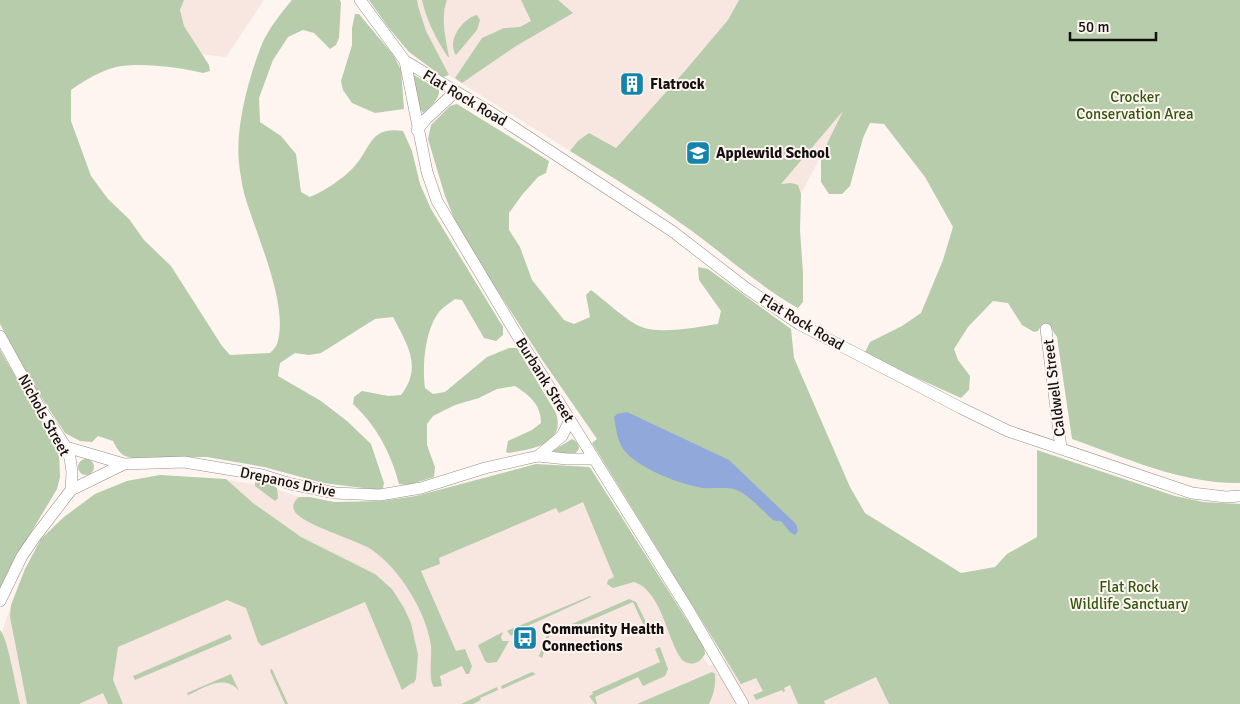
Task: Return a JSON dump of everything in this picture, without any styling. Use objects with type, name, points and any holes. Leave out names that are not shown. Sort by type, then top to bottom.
[{"type":"street","points":[[360,0],[405,61]]},
{"type":"street","name":"Flat Rock Road","points":[[405,61],[517,129],[672,231],[746,288],[798,324],[990,423],[1192,492],[1226,497],[1240,496]]},
{"type":"street","name":"Burbank Street","points":[[405,61],[417,130],[429,178],[437,200],[570,420],[689,611],[743,704]]},
{"type":"street","points":[[417,130],[455,92]]},
{"type":"street","name":"Caldwell Street","points":[[1046,329],[1061,448]]},
{"type":"street","name":"Nichols Street","points":[[0,336],[38,404],[66,447],[70,458],[71,490]]},
{"type":"street","name":"Drepanos Drive","points":[[538,456],[562,436],[570,420]]},
{"type":"street","name":"Drepanos Drive","points":[[66,447],[124,464],[184,462],[262,475],[318,490],[368,495],[391,494],[412,490],[485,468],[538,456],[594,459]]},
{"type":"street","name":"Drepanos Drive","points":[[71,490],[124,464]]},
{"type":"street","points":[[1,599],[22,556],[71,490]]},
{"type":"shaded area","points":[[18,0],[264,0],[226,57],[146,48]]},
{"type":"shaded area","name":"Applewild School","points":[[374,0],[893,0],[834,131],[801,194],[767,234],[767,288],[652,202],[410,51]]},
{"type":"shaded area","points":[[587,472],[709,666],[883,587],[920,704],[0,704],[0,637],[25,569],[41,539],[64,517],[95,494],[127,481],[160,475],[228,480],[266,486],[312,501],[351,506]]},
{"type":"green space","points":[[0,0],[184,0],[180,10],[184,26],[209,65],[210,71],[203,73],[148,65],[110,69],[93,76],[71,90],[71,121],[91,176],[108,199],[129,219],[144,240],[171,266],[222,346],[230,355],[270,353],[277,344],[280,328],[279,310],[270,269],[244,193],[239,163],[238,149],[241,118],[252,71],[268,32],[292,0],[340,0],[339,38],[336,45],[330,49],[314,33],[303,30],[288,37],[273,60],[259,98],[260,122],[281,136],[296,154],[301,192],[310,197],[321,192],[348,173],[377,136],[392,130],[403,131],[412,151],[420,184],[431,209],[503,327],[503,335],[496,341],[484,338],[462,300],[455,299],[439,312],[430,328],[424,359],[425,388],[433,394],[445,392],[487,357],[509,348],[517,348],[556,413],[558,424],[552,439],[545,444],[527,450],[506,452],[508,441],[532,430],[541,423],[540,416],[539,410],[533,401],[515,386],[497,389],[479,398],[455,405],[433,416],[427,424],[427,445],[435,467],[434,477],[408,485],[399,484],[392,461],[382,440],[369,421],[353,404],[354,397],[362,391],[389,396],[401,395],[408,385],[411,375],[411,356],[393,317],[375,319],[321,353],[309,355],[295,353],[280,363],[278,376],[321,401],[347,421],[371,444],[384,483],[383,488],[379,490],[323,483],[264,467],[207,457],[132,458],[120,453],[113,441],[98,436],[92,442],[80,441],[65,433],[35,388],[0,324]]},
{"type":"green space","points":[[369,0],[417,0],[426,31],[449,75],[443,77],[409,52]]},
{"type":"green space","points":[[422,0],[447,0],[444,21],[449,57],[432,30]]},
{"type":"green space","points":[[521,0],[558,0],[573,13],[516,46],[462,83],[455,78],[482,38],[504,28],[520,27],[531,21]]},
{"type":"green space","name":"Crocker Conservation Area","points":[[739,0],[1240,0],[1240,483],[1218,482],[1176,475],[1072,439],[1057,337],[1049,325],[1042,324],[1038,331],[1034,332],[1022,325],[1008,303],[993,301],[968,327],[954,349],[958,360],[970,376],[969,390],[961,398],[864,354],[870,342],[902,326],[921,313],[943,260],[953,227],[925,177],[884,124],[870,123],[863,138],[850,186],[842,194],[829,194],[821,182],[821,156],[843,111],[781,184],[791,183],[798,185],[801,194],[800,230],[803,302],[798,308],[756,280],[660,209],[570,151],[578,141],[589,133],[616,148],[728,20]]},
{"type":"green space","points":[[355,14],[359,14],[394,56],[401,70],[404,109],[375,113],[352,103],[343,90],[341,81],[352,45],[352,28]]},
{"type":"green space","points":[[477,15],[480,20],[477,30],[456,55],[453,43],[457,31],[466,21]]},
{"type":"green space","points":[[414,75],[439,90],[436,100],[423,113],[419,107],[412,78]]},
{"type":"green space","name":"Flat Rock Wildlife Sanctuary","points":[[457,104],[549,161],[546,173],[538,177],[509,213],[509,230],[520,247],[532,280],[564,320],[574,324],[590,317],[586,295],[591,290],[626,318],[646,328],[677,330],[718,324],[721,311],[699,280],[698,267],[708,269],[791,329],[794,358],[850,487],[865,513],[961,573],[995,567],[1007,554],[1037,537],[1037,450],[1175,496],[1203,502],[1240,504],[1240,704],[889,704],[876,677],[824,701],[825,704],[798,704],[790,685],[784,688],[785,691],[783,692],[782,690],[756,700],[753,695],[763,691],[756,678],[741,684],[592,443],[597,439],[543,361],[460,233],[445,196],[428,139],[431,125],[450,106]]},
{"type":"green space","points":[[0,350],[59,452],[60,477],[57,489],[8,571],[0,590]]},
{"type":"green space","points":[[572,439],[579,447],[575,454],[554,452],[554,450]]},
{"type":"green space","points":[[86,459],[94,467],[86,475],[78,467]]},
{"type":"green space","points":[[536,464],[589,467],[591,469],[704,647],[705,654],[701,660],[692,664],[682,660],[676,651],[657,605],[643,587],[634,582],[613,588],[607,584],[608,580],[614,577],[583,502],[559,513],[556,508],[439,558],[440,564],[421,571],[456,651],[465,649],[472,666],[469,674],[466,674],[462,666],[440,676],[442,686],[434,687],[431,679],[431,646],[424,620],[410,592],[392,568],[372,550],[306,521],[293,508],[294,503],[299,497],[310,497],[334,502],[382,501],[416,496]]},
{"type":"green space","points":[[160,475],[226,479],[253,503],[301,537],[375,574],[392,589],[411,623],[418,655],[416,679],[413,684],[402,690],[365,602],[262,646],[258,642],[246,608],[227,600],[118,647],[113,680],[123,704],[108,704],[103,693],[79,704],[27,704],[10,617],[11,605],[25,569],[41,539],[64,517],[95,494],[127,481]]},
{"type":"green space","points":[[255,482],[267,482],[277,488],[278,498],[275,501],[255,486]]},
{"type":"green space","points":[[590,596],[519,630],[511,636],[507,631]]},
{"type":"green space","points":[[629,599],[636,602],[648,626],[649,637],[633,602],[568,630],[564,628],[557,633],[550,634],[542,658],[539,656],[547,635]]},
{"type":"green space","points":[[0,630],[9,653],[20,704],[0,704]]},
{"type":"green space","points":[[503,632],[502,641],[509,641],[497,662],[488,663],[485,661],[478,645]]},
{"type":"green space","points":[[230,634],[232,639],[135,680],[133,676]]},
{"type":"green space","points":[[660,647],[668,669],[665,676],[643,686],[638,677],[595,697],[597,704],[595,704],[589,696],[593,694],[592,692],[660,662],[655,649]]},
{"type":"green space","points":[[271,669],[288,704],[285,704],[270,671]]},
{"type":"green space","points":[[532,672],[536,674],[502,689],[501,686]]},
{"type":"green space","points":[[712,672],[715,674],[715,686],[709,704],[637,704]]},
{"type":"green space","points":[[231,674],[239,691],[227,683],[221,683],[207,686],[188,695],[187,693]]},
{"type":"green space","points":[[497,687],[498,690],[480,698],[481,700],[473,704],[461,704]]},
{"type":"water","points":[[627,412],[729,460],[796,524],[798,531],[795,535],[790,532],[781,521],[773,520],[739,491],[730,488],[694,486],[661,475],[630,457],[620,443],[614,417],[617,414]]},
{"type":"place","name":"Flatrock","points":[[632,84]]},
{"type":"place","name":"Applewild School","points":[[698,153]]},
{"type":"place","name":"Community Health Connections","points":[[525,638]]}]
